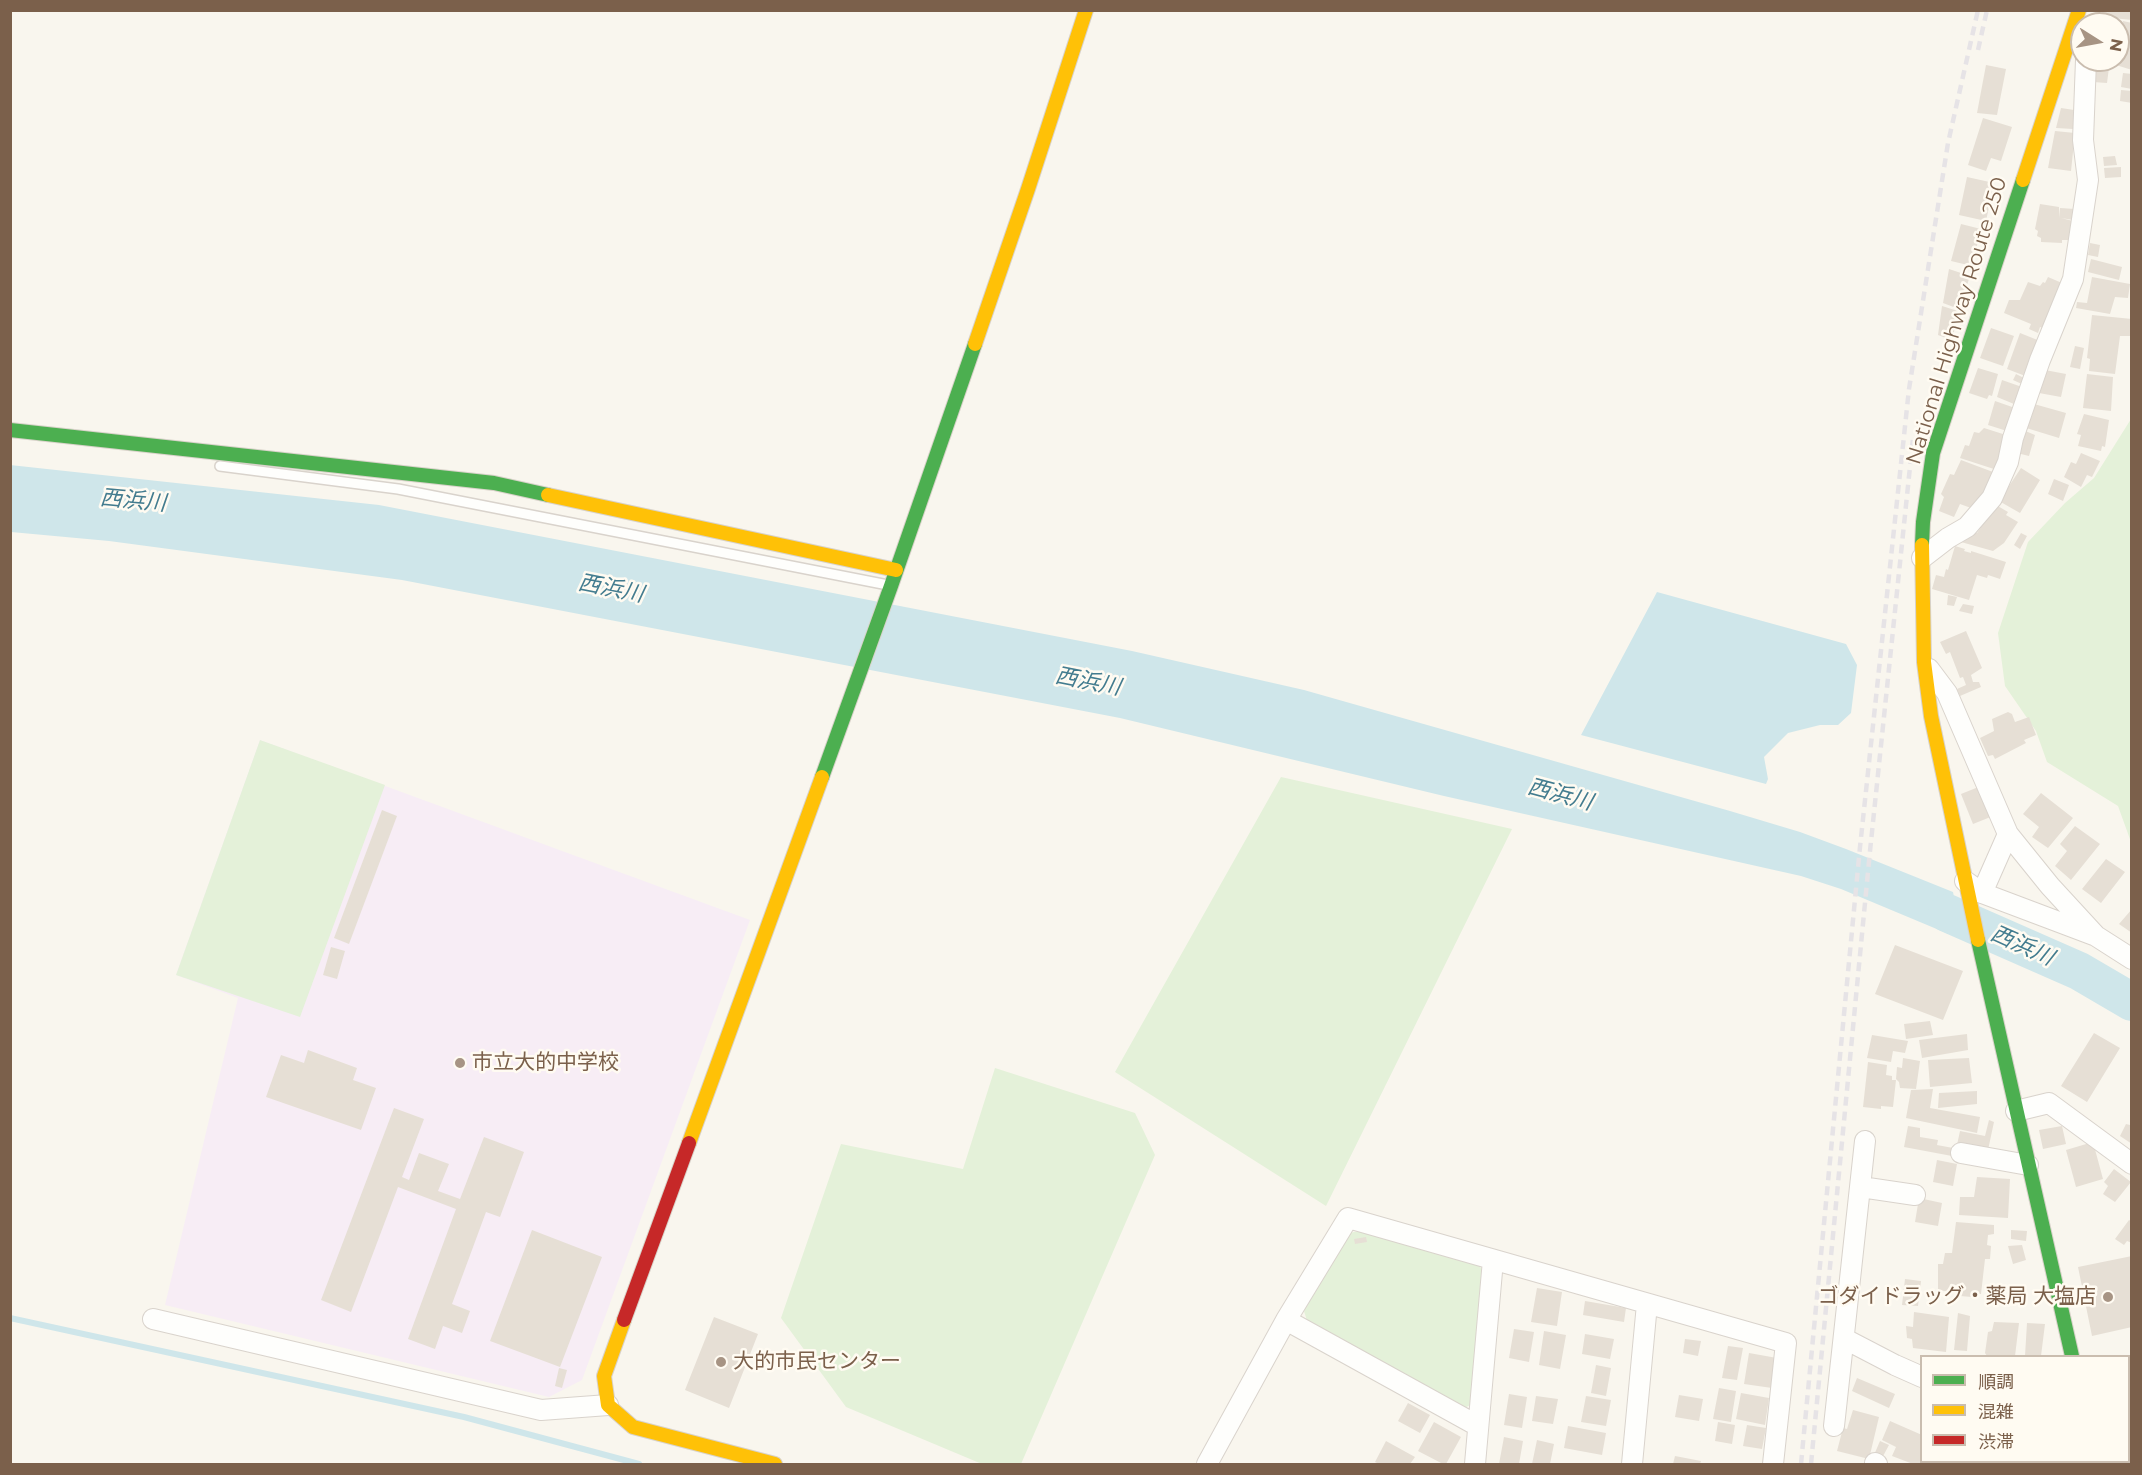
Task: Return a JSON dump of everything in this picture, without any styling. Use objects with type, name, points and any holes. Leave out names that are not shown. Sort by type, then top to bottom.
[{"type":"main road","points":[[775,1464],[633,1427],[608,1405],[603,1376],[891,586],[1028,189],[1086,10]]},
{"type":"main road","name":"National Highway Route 250","points":[[2072,1355],[1983,966],[1931,716],[1924,662],[1922,558],[1923,522],[1932,453],[2080,10]]},
{"type":"main road","points":[[10,430],[494,483],[896,570]]},
{"type":"street","points":[[1922,558],[1967,527],[1992,498],[2008,462],[2013,438],[2030,388],[2073,279],[2088,180],[2083,140],[2086,72]]},
{"type":"street","points":[[1924,662],[1947,693],[2008,834],[2050,886],[2096,936]]},
{"type":"street","points":[[1982,892],[2008,834]]},
{"type":"street","points":[[1965,881],[1982,892],[2096,936],[2132,959]]},
{"type":"street","points":[[2016,1111],[2049,1104],[2132,1164]]},
{"type":"street","points":[[1834,1426],[1865,1142]]},
{"type":"street","points":[[1961,1153],[2028,1165]]},
{"type":"street","points":[[1861,1187],[1915,1195]]},
{"type":"street","points":[[1207,1464],[1286,1320],[1348,1218],[1786,1343],[1773,1464]]},
{"type":"street","points":[[1474,1464],[1493,1260]]},
{"type":"street","points":[[1632,1464],[1647,1304]]},
{"type":"street","points":[[153,1319],[540,1410],[608,1405]]},
{"type":"street","points":[[1286,1320],[1478,1426]]},
{"type":"street","points":[[1845,1339],[1920,1376]]},
{"type":"lane","points":[[204,465],[398,489],[891,586]]},
{"type":"shaded area","name":"市立大的中学校","points":[[260,740],[750,920],[582,1380],[549,1397],[165,1305],[238,998],[176,975]]},
{"type":"green space","points":[[2131,419],[2131,842],[2118,806],[2047,762],[2036,731],[2005,686],[1998,633],[2028,542],[2065,503],[2094,478]]},
{"type":"green space","points":[[260,740],[385,785],[300,1017],[176,975]]},
{"type":"green space","points":[[1281,777],[1512,829],[1326,1206],[1115,1072]]},
{"type":"green space","points":[[995,1068],[1135,1113],[1155,1155],[1021,1464],[982,1464],[846,1407],[781,1318],[841,1144],[963,1169]]},
{"type":"green space","points":[[1361,1231],[1478,1263],[1485,1276],[1472,1404],[1461,1410],[1308,1324],[1304,1311],[1348,1233]]},
{"type":"water","points":[[10,465],[379,505],[1132,651],[1304,690],[1730,811],[1800,832],[1846,849],[1953,892],[1963,940],[1841,889],[1801,876],[1444,796],[1120,718],[402,580],[109,541],[11,532]]},
{"type":"water","points":[[1657,592],[1846,644],[1857,665],[1851,713],[1838,725],[1820,725],[1788,733],[1764,757],[1768,779],[1766,784],[1581,735]]},
{"type":"building","points":[[2102,10],[2132,10],[2132,20],[2130,20],[2130,12],[2102,12]]},
{"type":"building","points":[[2130,23],[2132,23],[2132,70],[2130,69]]},
{"type":"building","points":[[1986,65],[2006,69],[1997,115],[1977,113]]},
{"type":"building","points":[[2094,72],[2108,72],[2107,83],[2093,82]]},
{"type":"building","points":[[2123,73],[2132,74],[2132,89],[2121,87]]},
{"type":"building","points":[[2121,90],[2132,91],[2132,103],[2120,101]]},
{"type":"building","points":[[2061,108],[2074,110],[2073,129],[2056,128]]},
{"type":"building","points":[[1983,118],[2012,127],[2001,161],[1991,158],[1986,171],[1968,165]]},
{"type":"building","points":[[2055,131],[2075,133],[2071,171],[2048,168]]},
{"type":"building","points":[[2115,156],[2117,165],[2104,166],[2103,157]]},
{"type":"building","points":[[2121,167],[2121,177],[2105,178],[2104,168]]},
{"type":"building","points":[[1967,177],[1994,183],[1986,221],[1959,215]]},
{"type":"building","points":[[2040,204],[2059,207],[2059,218],[2060,208],[2075,209],[2073,220],[2061,218],[2073,221],[2069,240],[2062,240],[2062,243],[2041,242],[2041,238],[2037,236],[2038,231],[2035,229]]},
{"type":"building","points":[[1961,224],[1981,229],[1972,266],[1951,261]]},
{"type":"building","points":[[2090,243],[2100,245],[2098,257],[2088,255]]},
{"type":"building","points":[[2091,259],[2122,267],[2119,280],[2088,272]]},
{"type":"building","points":[[1949,269],[1970,276],[1959,309],[1943,303]]},
{"type":"building","points":[[2048,277],[2062,283],[2060,289],[2058,288],[2061,293],[2045,329],[2040,327],[2038,333],[2029,329],[2031,324],[2004,313],[2009,300],[2020,300],[2028,282],[2040,286]]},
{"type":"building","points":[[2092,277],[2130,284],[2128,298],[2115,297],[2110,314],[2076,308],[2077,302],[2087,303]]},
{"type":"building","points":[[1942,306],[1961,312],[1951,340],[1938,335]]},
{"type":"building","points":[[2092,315],[2132,319],[2132,336],[2120,336],[2115,374],[2089,371],[2090,359],[2087,358]]},
{"type":"building","points":[[1991,328],[2014,336],[2003,366],[1980,358]]},
{"type":"building","points":[[2020,333],[2040,341],[2028,377],[2007,369]]},
{"type":"building","points":[[2075,346],[2084,348],[2080,369],[2070,367]]},
{"type":"building","points":[[1978,368],[1998,374],[1992,396],[1989,395],[1987,399],[1969,393]]},
{"type":"building","points":[[2045,370],[2066,374],[2061,397],[2039,393]]},
{"type":"building","points":[[2016,374],[2026,379],[2024,385],[2013,380]]},
{"type":"building","points":[[2087,374],[2113,377],[2111,411],[2083,408]]},
{"type":"building","points":[[2002,380],[2022,387],[2014,404],[1997,397]]},
{"type":"building","points":[[1995,401],[2015,408],[2007,431],[1988,425]]},
{"type":"building","points":[[2034,404],[2066,413],[2059,438],[2023,427]]},
{"type":"building","points":[[2084,414],[2109,420],[2105,447],[2102,446],[2101,451],[2078,446],[2081,435],[2077,434]]},
{"type":"building","points":[[1984,428],[2006,435],[2000,471],[1960,458],[1965,445],[1969,446],[1974,432],[1979,433]]},
{"type":"building","points":[[2023,430],[2035,435],[2029,456],[2017,453]]},
{"type":"building","points":[[2081,453],[2100,461],[2092,477],[2087,475],[2081,487],[2064,477],[2071,462],[2076,464]]},
{"type":"building","points":[[1961,460],[1993,472],[1977,506],[1971,508],[1960,504],[1954,517],[1939,511],[1944,497],[1941,494],[1950,474],[1954,475]]},
{"type":"building","points":[[2021,468],[2040,480],[2020,513],[1999,501]]},
{"type":"building","points":[[2054,479],[2069,485],[2063,501],[2048,494]]},
{"type":"building","points":[[1996,505],[2018,522],[2004,543],[1993,551],[1961,542],[1969,531],[1977,533]]},
{"type":"building","points":[[2021,533],[2027,536],[2020,549],[2014,545]]},
{"type":"building","points":[[1955,546],[1965,549],[1964,551],[2006,562],[2000,579],[1988,575],[1987,578],[1977,575],[1969,600],[1932,589],[1936,575],[1944,577],[1946,569],[1948,570]]},
{"type":"building","points":[[1948,595],[1957,597],[1954,606],[1947,605]]},
{"type":"building","points":[[1963,604],[1974,606],[1972,614],[1959,611]]},
{"type":"building","points":[[1966,631],[1982,668],[1971,675],[1973,682],[1979,682],[1981,687],[1960,696],[1957,689],[1966,685],[1963,677],[1960,678],[1950,652],[1946,654],[1940,642]]},
{"type":"building","points":[[2008,712],[2012,714],[2015,722],[2029,717],[2036,735],[2024,740],[2026,743],[1995,759],[1993,755],[1988,756],[1980,738],[1994,731],[1992,719]]},
{"type":"building","points":[[1981,786],[1993,816],[1973,824],[1961,794]]},
{"type":"building","points":[[2041,793],[2073,818],[2048,848],[2032,837],[2039,827],[2023,814]]},
{"type":"building","points":[[382,810],[397,816],[349,944],[334,938]]},
{"type":"building","points":[[2075,826],[2100,844],[2071,880],[2055,866],[2067,851],[2060,844]]},
{"type":"building","points":[[2106,859],[2125,872],[2101,903],[2082,889]]},
{"type":"building","points":[[2132,909],[2132,933],[2119,924]]},
{"type":"building","points":[[1895,945],[1963,971],[1943,1020],[1875,994]]},
{"type":"building","points":[[331,947],[345,951],[337,979],[323,975]]},
{"type":"building","points":[[1930,1021],[1933,1035],[1906,1039],[1904,1024]]},
{"type":"building","points":[[2094,1033],[2120,1048],[2087,1102],[2061,1086]]},
{"type":"building","points":[[1967,1034],[1968,1050],[1922,1058],[1919,1040]]},
{"type":"building","points":[[1872,1035],[1908,1041],[1905,1053],[1893,1051],[1891,1062],[1867,1058]]},
{"type":"building","points":[[308,1050],[357,1068],[353,1080],[376,1088],[361,1130],[266,1097],[281,1055],[304,1063]]},
{"type":"building","points":[[1903,1058],[1920,1061],[1916,1089],[1900,1088],[1896,1079],[1897,1067],[1902,1068]]},
{"type":"building","points":[[1969,1058],[1972,1083],[1930,1087],[1928,1060]]},
{"type":"building","points":[[1868,1062],[1887,1065],[1886,1075],[1896,1080],[1893,1107],[1881,1106],[1881,1109],[1863,1107]]},
{"type":"building","points":[[1933,1089],[1930,1108],[1980,1117],[1977,1133],[1906,1118],[1911,1090]]},
{"type":"building","points":[[1977,1091],[1977,1104],[1938,1108],[1939,1093]]},
{"type":"building","points":[[394,1108],[424,1119],[402,1177],[409,1180],[419,1153],[449,1164],[438,1191],[460,1199],[484,1137],[524,1152],[500,1217],[486,1212],[452,1304],[470,1311],[462,1333],[443,1326],[435,1349],[408,1339],[456,1209],[398,1187],[351,1312],[321,1300]]},
{"type":"building","points":[[1989,1120],[1994,1122],[1988,1150],[1957,1145],[1960,1131],[1985,1136]]},
{"type":"building","points":[[2132,1122],[2132,1144],[2120,1136],[2126,1124],[2130,1125]]},
{"type":"building","points":[[1908,1126],[1920,1128],[1920,1137],[1938,1140],[1937,1145],[1953,1148],[1952,1156],[1904,1147]]},
{"type":"building","points":[[2062,1126],[2066,1144],[2043,1149],[2039,1130]]},
{"type":"building","points":[[2093,1142],[2103,1179],[2076,1187],[2066,1150]]},
{"type":"building","points":[[1937,1160],[1957,1164],[1953,1186],[1933,1182]]},
{"type":"building","points":[[2114,1169],[2131,1182],[2115,1202],[2103,1194],[2108,1186],[2104,1182]]},
{"type":"building","points":[[1977,1177],[2010,1179],[2008,1218],[1959,1215],[1960,1197],[1974,1197]]},
{"type":"building","points":[[1919,1198],[1942,1203],[1938,1226],[1915,1222]]},
{"type":"building","points":[[2129,1220],[2132,1222],[2132,1243],[2127,1241],[2124,1245],[2115,1239]]},
{"type":"building","points":[[1956,1222],[1994,1225],[1994,1234],[1988,1235],[1987,1245],[1991,1246],[1990,1259],[1985,1259],[1981,1294],[1972,1294],[1972,1297],[1938,1290],[1938,1264],[1943,1264],[1945,1253],[1952,1253]]},
{"type":"building","points":[[532,1230],[602,1257],[560,1367],[490,1341]]},
{"type":"building","points":[[2011,1230],[2027,1231],[2026,1241],[2011,1239]]},
{"type":"building","points":[[1366,1237],[1367,1242],[1355,1244],[1354,1239]]},
{"type":"building","points":[[2022,1245],[2026,1260],[2013,1264],[2008,1246]]},
{"type":"building","name":"ゴダイドラッグ・薬局 大塩店","points":[[2132,1256],[2132,1327],[2092,1336],[2078,1267]]},
{"type":"building","points":[[1905,1279],[1921,1281],[1918,1306],[1902,1305]]},
{"type":"building","points":[[1537,1288],[1562,1292],[1557,1326],[1531,1322]]},
{"type":"building","points":[[1585,1301],[1626,1308],[1624,1322],[1583,1315]]},
{"type":"building","points":[[1914,1312],[1949,1317],[1946,1352],[1913,1348],[1912,1339],[1907,1338],[1906,1326],[1913,1327]]},
{"type":"building","points":[[1958,1313],[1970,1316],[1967,1351],[1954,1350]]},
{"type":"building","name":"大的市民センター","points":[[714,1317],[758,1334],[729,1408],[685,1390]]},
{"type":"building","points":[[1994,1322],[2019,1323],[2015,1355],[1986,1355],[1988,1332],[1992,1331]]},
{"type":"building","points":[[2027,1323],[2045,1324],[2041,1355],[2025,1355]]},
{"type":"building","points":[[1514,1329],[1534,1332],[1529,1362],[1509,1358]]},
{"type":"building","points":[[1544,1331],[1566,1335],[1560,1369],[1539,1365]]},
{"type":"building","points":[[1585,1334],[1614,1339],[1610,1359],[1582,1354]]},
{"type":"building","points":[[1685,1339],[1701,1341],[1698,1356],[1683,1353]]},
{"type":"building","points":[[1728,1346],[1743,1348],[1737,1380],[1722,1378]]},
{"type":"building","points":[[1749,1353],[1777,1358],[1772,1388],[1744,1384]]},
{"type":"building","points":[[1596,1365],[1611,1368],[1606,1396],[1591,1393]]},
{"type":"building","points":[[559,1368],[567,1370],[562,1388],[555,1386]]},
{"type":"building","points":[[1857,1378],[1895,1394],[1889,1408],[1852,1391]]},
{"type":"building","points":[[1719,1388],[1736,1391],[1731,1422],[1713,1419]]},
{"type":"building","points":[[1741,1393],[1769,1398],[1765,1425],[1736,1419]]},
{"type":"building","points":[[1509,1394],[1527,1397],[1522,1428],[1504,1425]]},
{"type":"building","points":[[1679,1395],[1703,1399],[1699,1421],[1675,1417]]},
{"type":"building","points":[[1536,1396],[1558,1399],[1553,1424],[1532,1421]]},
{"type":"building","points":[[1586,1396],[1611,1400],[1606,1426],[1581,1422]]},
{"type":"building","points":[[1408,1403],[1430,1415],[1420,1433],[1398,1421]]},
{"type":"building","points":[[1853,1410],[1879,1417],[1869,1459],[1837,1451],[1843,1428],[1847,1429]]},
{"type":"building","points":[[1890,1421],[1920,1434],[1920,1464],[1913,1464],[1892,1456],[1896,1447],[1882,1440]]},
{"type":"building","points":[[1434,1422],[1461,1437],[1446,1464],[1418,1451]]},
{"type":"building","points":[[1718,1422],[1735,1425],[1732,1444],[1715,1441]]},
{"type":"building","points":[[1747,1425],[1766,1428],[1762,1449],[1743,1446]]},
{"type":"building","points":[[1568,1426],[1606,1433],[1602,1455],[1564,1448]]},
{"type":"building","points":[[1504,1437],[1523,1441],[1519,1464],[1499,1464]]},
{"type":"building","points":[[1537,1440],[1554,1444],[1550,1464],[1532,1464]]},
{"type":"building","points":[[1386,1441],[1415,1457],[1410,1464],[1375,1462]]},
{"type":"building","points":[[1880,1441],[1889,1445],[1882,1458],[1874,1455]]},
{"type":"building","points":[[1675,1456],[1701,1461],[1700,1464],[1673,1464]]},
{"type":"building","points":[[1940,1463],[1970,1463],[1969,1464]]},
{"type":"building","points":[[2072,1463],[2073,1464],[2048,1464]]},
{"type":"waterway","name":"西浜川","points":[[1947,913],[2079,971],[2132,1002]]},
{"type":"waterway","points":[[10,1318],[464,1417],[639,1464]]},
{"type":"railway","points":[[1801,1464],[1860,847],[1909,389],[1948,143],[1978,10]]},
{"type":"railway","points":[[1978,50],[1987,10]]},
{"type":"railway","points":[[1811,1464],[1870,851],[1913,438]]},
{"type":"traffic: fast","points":[[1922,545],[1933,453],[2023,180]]},
{"type":"traffic: fast","points":[[822,777],[975,344]]},
{"type":"traffic: fast","points":[[10,430],[494,483],[548,495]]},
{"type":"traffic: fast","points":[[1978,940],[2072,1355]]},
{"type":"traffic: slow","points":[[975,344],[1086,10]]},
{"type":"traffic: slow","points":[[2023,180],[2079,10]]},
{"type":"traffic: slow","points":[[548,495],[896,570]]},
{"type":"traffic: slow","points":[[1922,545],[1924,662],[1931,716],[1978,940]]},
{"type":"traffic: slow","points":[[689,1143],[822,777]]},
{"type":"traffic: slow","points":[[624,1320],[604,1376],[608,1405],[633,1427],[775,1464]]},
{"type":"traffic: jam","points":[[624,1320],[689,1143]]},
{"type":"place","name":"市立大的中学校","points":[[460,1063]]},
{"type":"place","name":"ゴダイドラッグ・薬局 大塩店","points":[[2108,1297]]},
{"type":"place","name":"大的市民センター","points":[[721,1362]]}]
